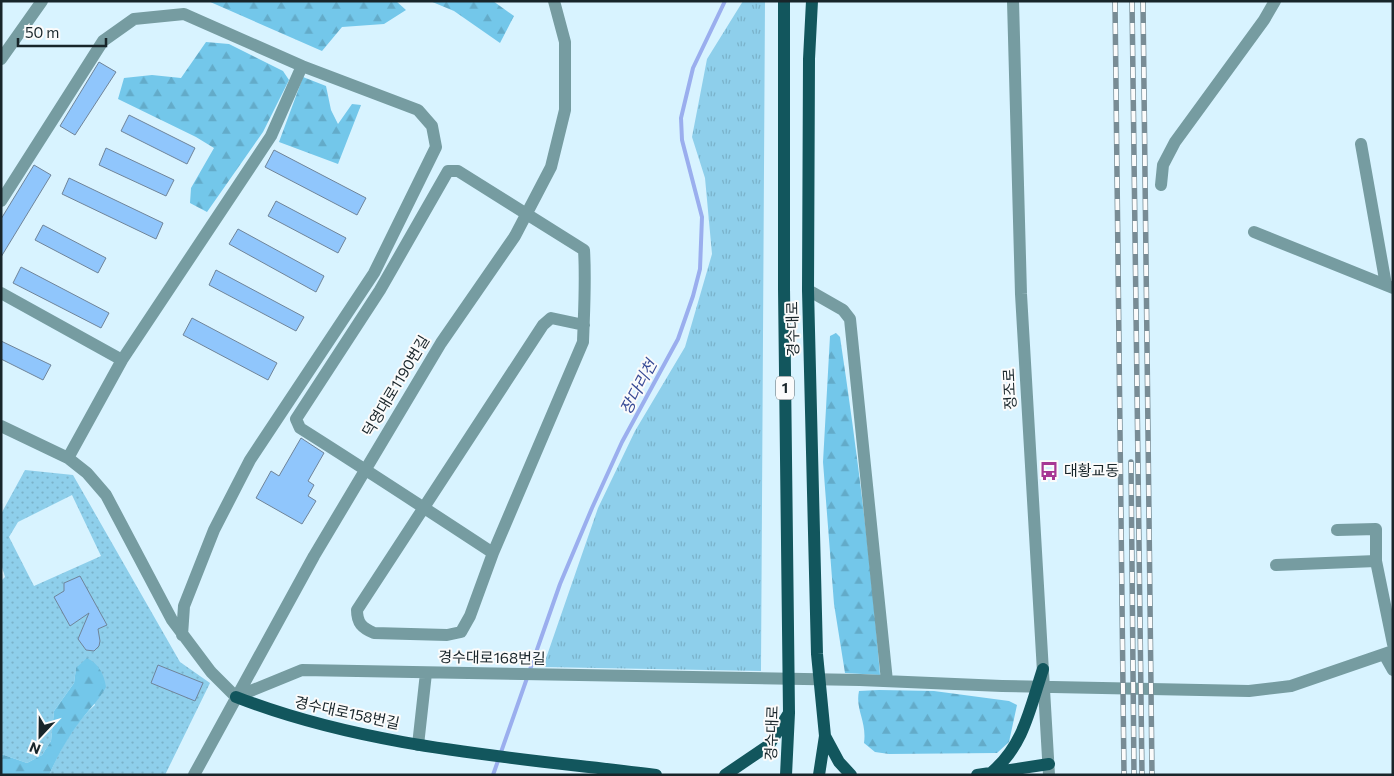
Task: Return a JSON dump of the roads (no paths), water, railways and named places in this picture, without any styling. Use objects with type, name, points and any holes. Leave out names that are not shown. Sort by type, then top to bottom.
[{"type":"main road","name":"경수대로","points":[[784,1],[784,288],[789,712],[786,775]]},
{"type":"main road","name":"경수대로","points":[[812,1],[809,59],[808,290],[817,654],[825,736],[819,775]]},
{"type":"main road","points":[[992,772],[1005,761],[1015,747],[1043,669]]},
{"type":"main road","name":"경수대로158번길","points":[[236,697],[282,716],[355,734],[454,750],[656,775]]},
{"type":"main road","points":[[725,775],[769,745],[789,712]]},
{"type":"main road","points":[[825,736],[839,762],[850,775]]},
{"type":"main road","points":[[977,775],[992,772],[1049,769]]},
{"type":"street","points":[[1,59],[42,1]]},
{"type":"street","name":"덕영대로1190번길","points":[[194,775],[314,556],[441,343],[514,236],[551,167],[565,110],[565,42],[554,1]]},
{"type":"street","name":"정조로","points":[[1013,1],[1021,294],[1049,769]]},
{"type":"street","points":[[1161,185],[1163,165],[1213,80],[1264,20],[1275,1]]},
{"type":"street","points":[[1,201],[103,41],[134,20],[184,14],[302,66],[418,110],[432,126],[436,147],[374,273],[250,460],[214,530],[184,606],[182,635]]},
{"type":"street","points":[[68,458],[122,360],[271,136],[302,66]]},
{"type":"street","points":[[1361,144],[1389,286]]},
{"type":"street","points":[[493,554],[423,507],[366,469],[300,428],[296,419],[380,290],[440,181],[448,171],[458,171],[584,250],[584,324],[583,342],[493,554],[470,616],[461,632],[447,634],[374,633],[364,629],[357,620],[357,610],[423,507],[543,325],[551,318],[584,324]]},
{"type":"street","points":[[1254,232],[1389,286]]},
{"type":"street","points":[[808,290],[843,310],[850,319],[887,681]]},
{"type":"street","points":[[1,293],[122,360]]},
{"type":"street","points":[[1,426],[68,458],[87,473],[106,495],[182,635],[211,672],[236,697]]},
{"type":"street","points":[[1337,530],[1376,529],[1376,562],[1393,644]]},
{"type":"street","points":[[1276,565],[1376,562]]},
{"type":"street","points":[[1388,653],[1393,670]]},
{"type":"street","name":"경수대로168번길","points":[[236,697],[302,670],[860,680],[1002,686],[1249,691],[1291,686],[1388,653]]},
{"type":"street","points":[[418,744],[426,673]]},
{"type":"waterway","name":"장다리천","points":[[493,775],[560,584],[622,442],[678,339],[693,296],[700,269],[702,217],[682,140],[681,118],[693,68],[725,1]]},
{"type":"railway","points":[[1115,1],[1124,775]]},
{"type":"railway","points":[[1132,1],[1142,775]]},
{"type":"railway","points":[[1143,1],[1152,775]]},
{"type":"railway","points":[[1131,462],[1134,775]]},
{"type":"place","name":"대황교동","points":[[1049,471]]}]
